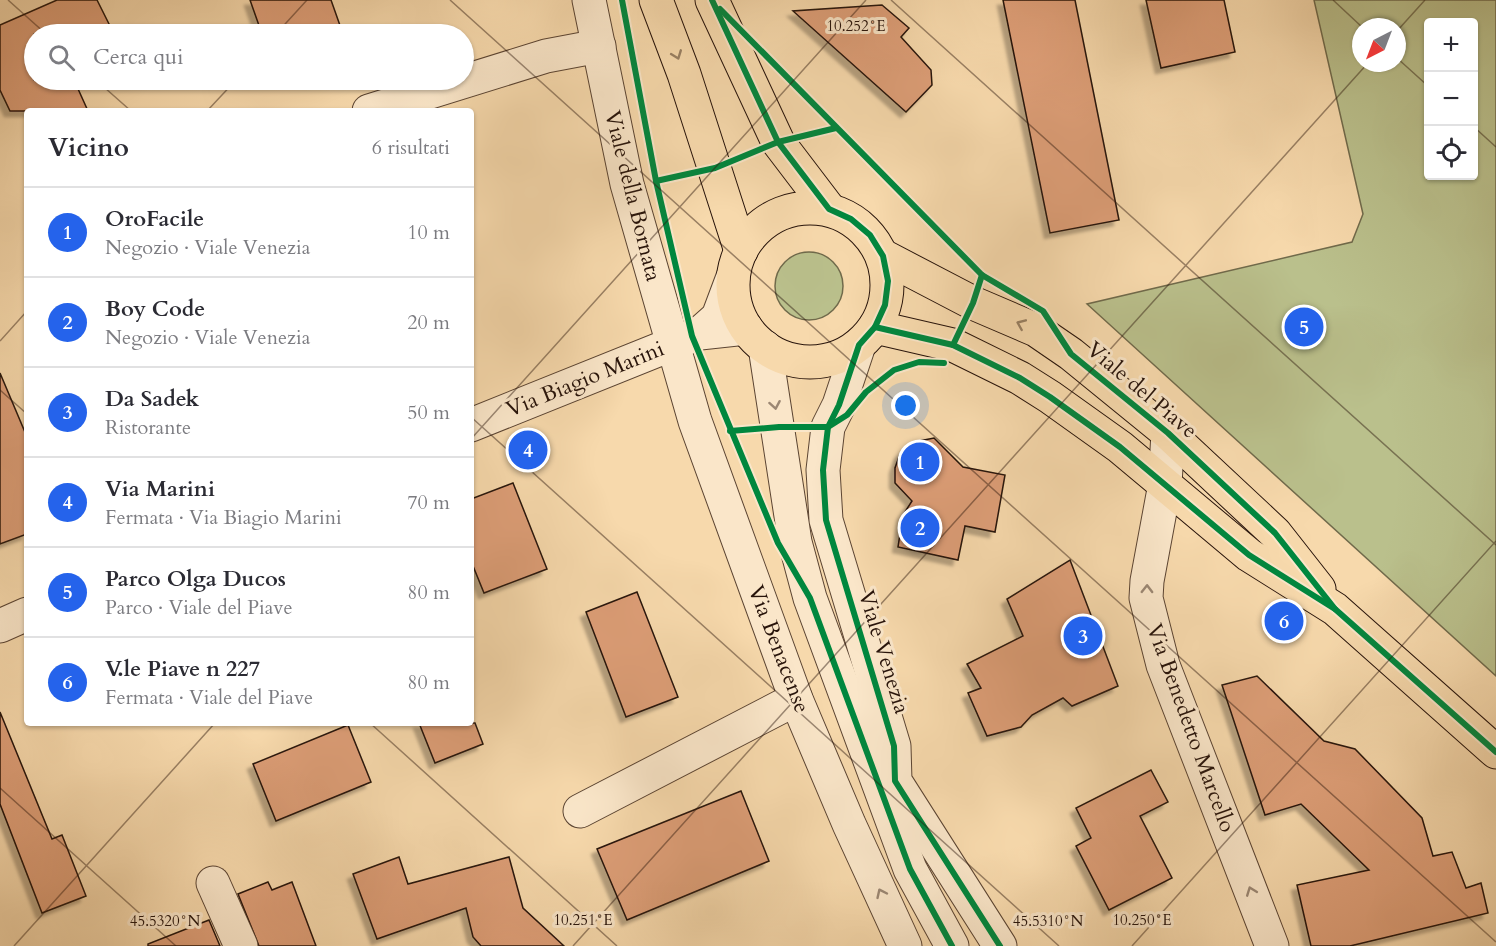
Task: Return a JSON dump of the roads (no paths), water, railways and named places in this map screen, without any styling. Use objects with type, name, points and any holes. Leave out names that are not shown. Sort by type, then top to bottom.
[{"type":"main road","points":[[656,0],[684,74],[737,264],[735,303],[755,338],[788,359],[813,362],[837,358],[867,336],[885,305],[888,281],[883,256],[864,230],[851,219],[829,209],[804,208],[778,214],[756,229],[737,264]]},
{"type":"main road","points":[[712,0],[778,142],[829,209]]},
{"type":"main road","name":"Viale del Piave","points":[[883,256],[973,303],[1036,330],[1120,392],[1168,433],[1275,533],[1335,609]]},
{"type":"main road","name":"Viale del Piave","points":[[867,336],[953,345],[1020,378],[1120,447],[1249,555],[1335,609],[1496,752]]},
{"type":"street","name":"Viale della Bornata","points":[[590,0],[627,184],[686,338]]},
{"type":"street","points":[[474,78],[546,56],[599,46]]},
{"type":"street","points":[[379,108],[437,90]]},
{"type":"street","points":[[686,338],[718,317],[737,264]]},
{"type":"street","name":"Viale Venezia","points":[[867,336],[828,427],[823,470],[826,520],[894,746],[896,782],[966,946]]},
{"type":"street","points":[[686,338],[755,338],[795,542],[810,598],[910,869],[952,946]]},
{"type":"street","name":"Via Biagio Marini","points":[[474,424],[686,338]]},
{"type":"street","name":"Via Benacense","points":[[686,338],[695,421],[796,699],[849,824],[905,946]]},
{"type":"street","name":"Via Benedetto Marcello","points":[[1168,433],[1165,484],[1147,581],[1146,598],[1163,665],[1272,946]]},
{"type":"street","points":[[0,626],[24,615]]},
{"type":"street","points":[[580,812],[796,699]]},
{"type":"street","name":"Viale Venezia","points":[[896,782],[1000,946]]},
{"type":"street","points":[[213,883],[241,946]]},
{"type":"place","name":"Parco Olga Ducos","points":[[1304,327]]},
{"type":"place","name":"Via Marini","points":[[528,450]]},
{"type":"place","name":"OroFacile","points":[[920,462]]},
{"type":"place","name":"Boy Code","points":[[920,528]]},
{"type":"place","name":"V.le Piave n 227","points":[[1284,621]]},
{"type":"place","name":"Da Sadek","points":[[1083,636]]}]
